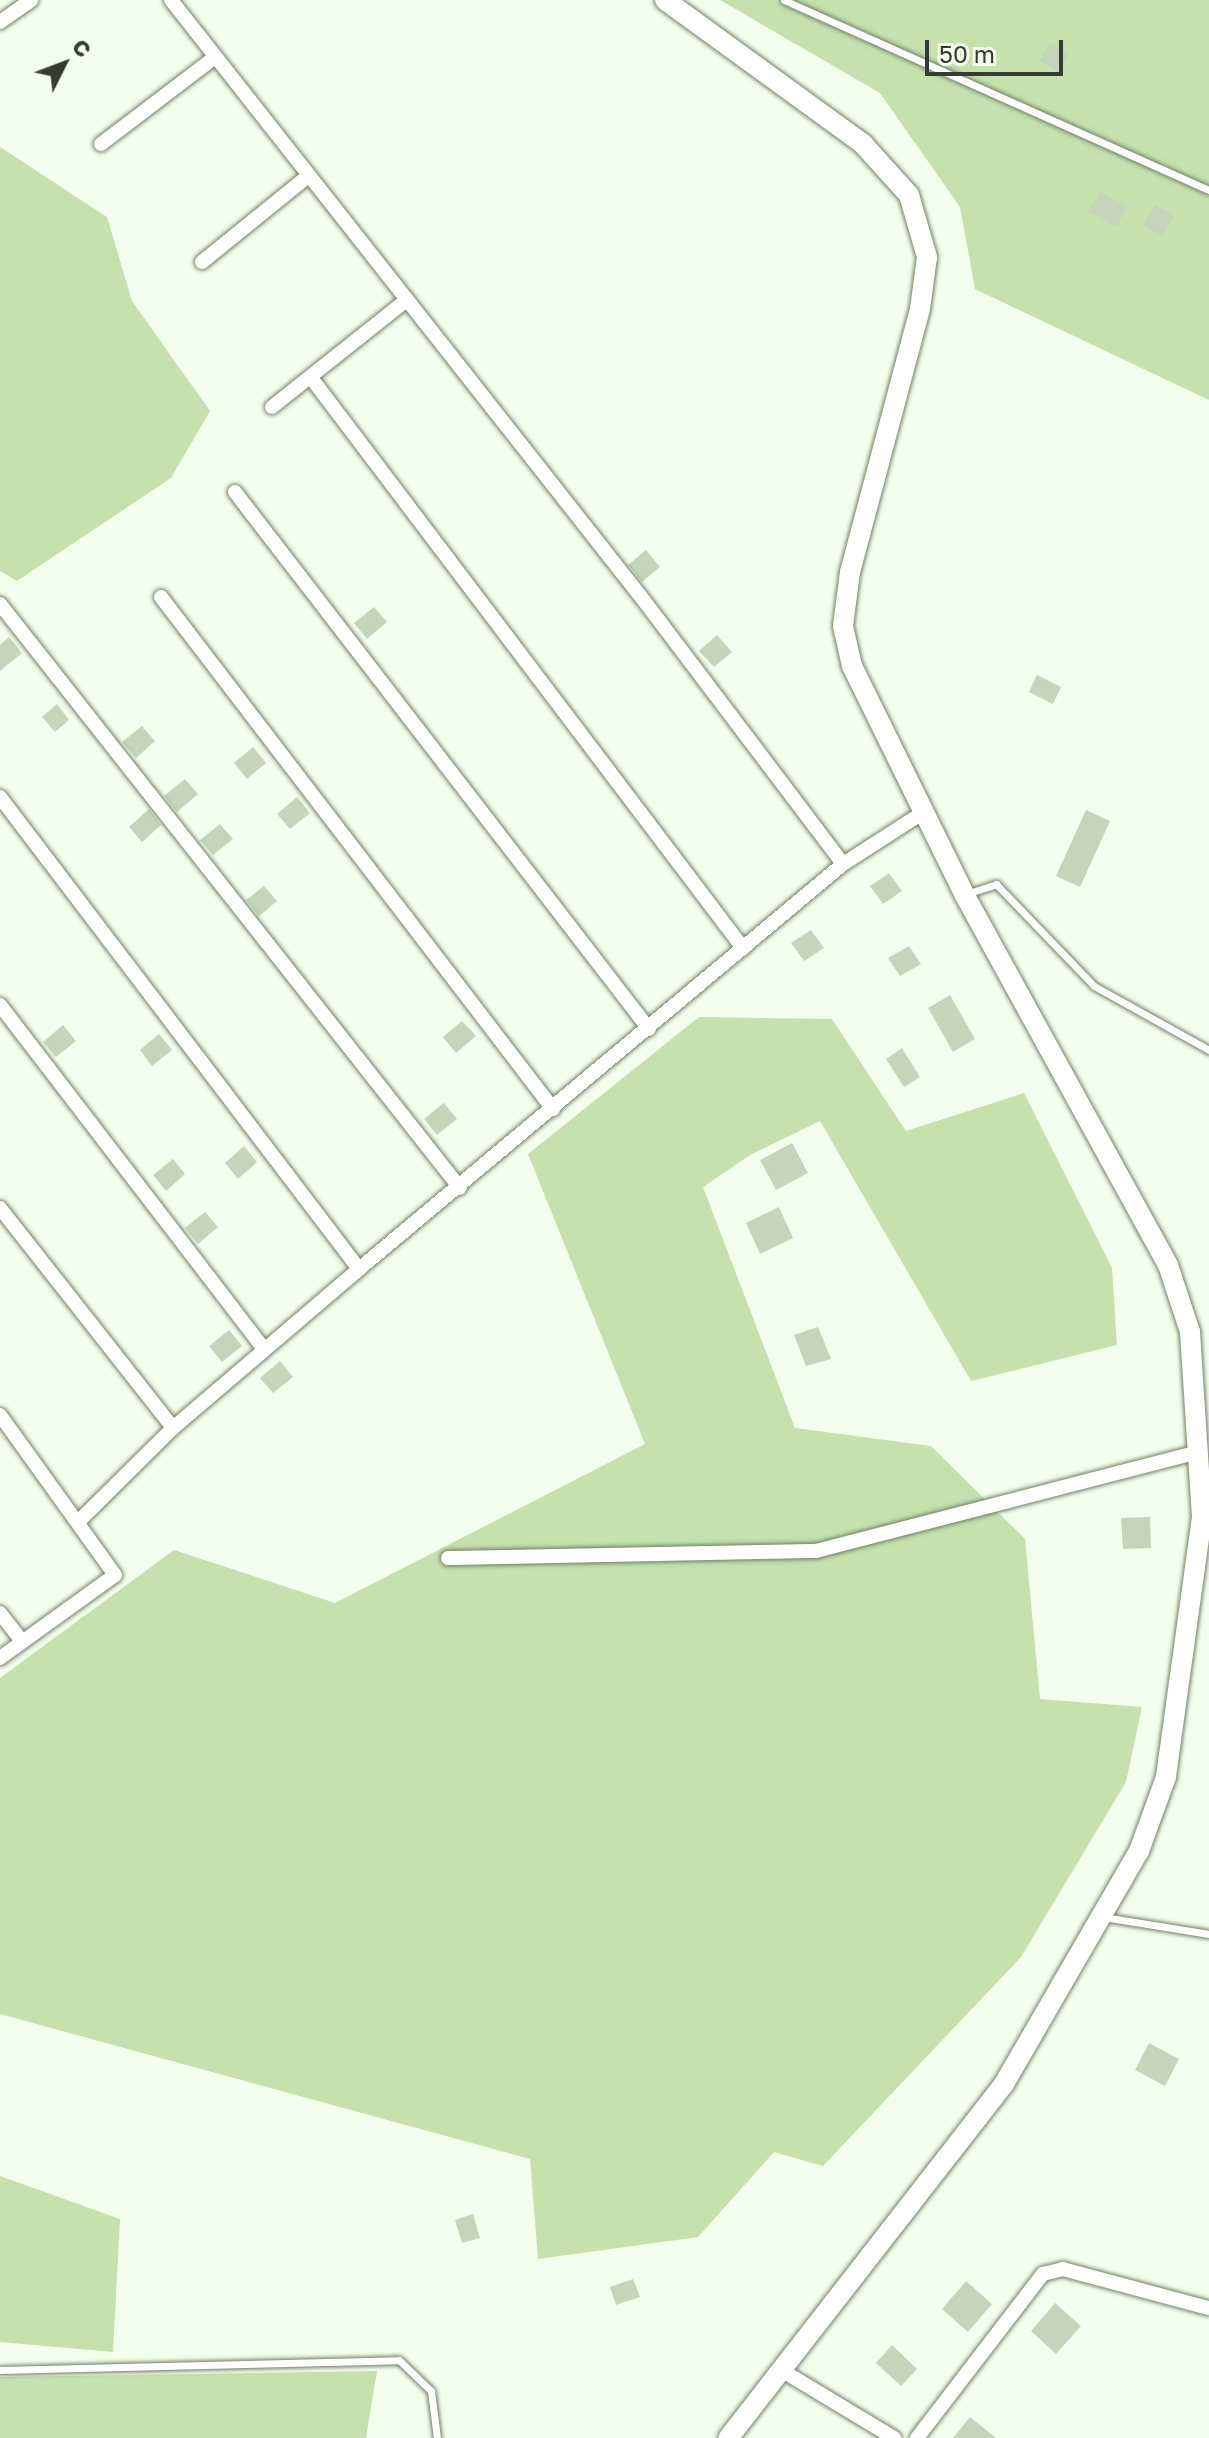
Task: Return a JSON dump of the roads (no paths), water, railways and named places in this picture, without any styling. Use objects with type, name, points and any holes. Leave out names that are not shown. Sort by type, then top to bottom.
[{"type":"main road","points":[[669,1],[863,144],[909,195],[927,257],[920,309],[850,572],[843,626],[862,695],[922,813],[1168,1265],[1190,1332],[1202,1517],[1166,1777],[1139,1851],[1004,2084],[728,2438]]},
{"type":"street","points":[[0,22],[31,0]]},
{"type":"street","points":[[171,0],[404,302],[645,602],[843,864]]},
{"type":"street","points":[[101,144],[214,58]]},
{"type":"street","points":[[202,262],[307,177]]},
{"type":"street","points":[[272,407],[312,379],[404,302]]},
{"type":"street","points":[[312,379],[743,948]]},
{"type":"street","points":[[235,492],[649,1029]]},
{"type":"street","points":[[161,597],[553,1109]]},
{"type":"street","points":[[0,604],[460,1188]]},
{"type":"street","points":[[0,797],[359,1269]]},
{"type":"street","points":[[80,1520],[173,1428],[359,1269],[460,1188],[843,864],[922,813]]},
{"type":"street","points":[[0,1005],[264,1349]]},
{"type":"street","points":[[0,1208],[173,1428]]},
{"type":"street","points":[[0,1415],[80,1520],[115,1575],[0,1658]]},
{"type":"street","points":[[448,1558],[816,1551],[1200,1452]]},
{"type":"street","points":[[0,1613],[22,1641]]},
{"type":"street","points":[[917,2438],[1043,2274],[1063,2269],[1209,2308]]},
{"type":"street","points":[[783,2371],[894,2438]]},
{"type":"lane","points":[[784,0],[1209,190]]},
{"type":"lane","points":[[964,894],[996,884],[1027,910],[1094,986],[1209,1050]]},
{"type":"lane","points":[[1103,1917],[1209,1934]]},
{"type":"lane","points":[[0,2370],[399,2360],[431,2391],[437,2438]]}]
